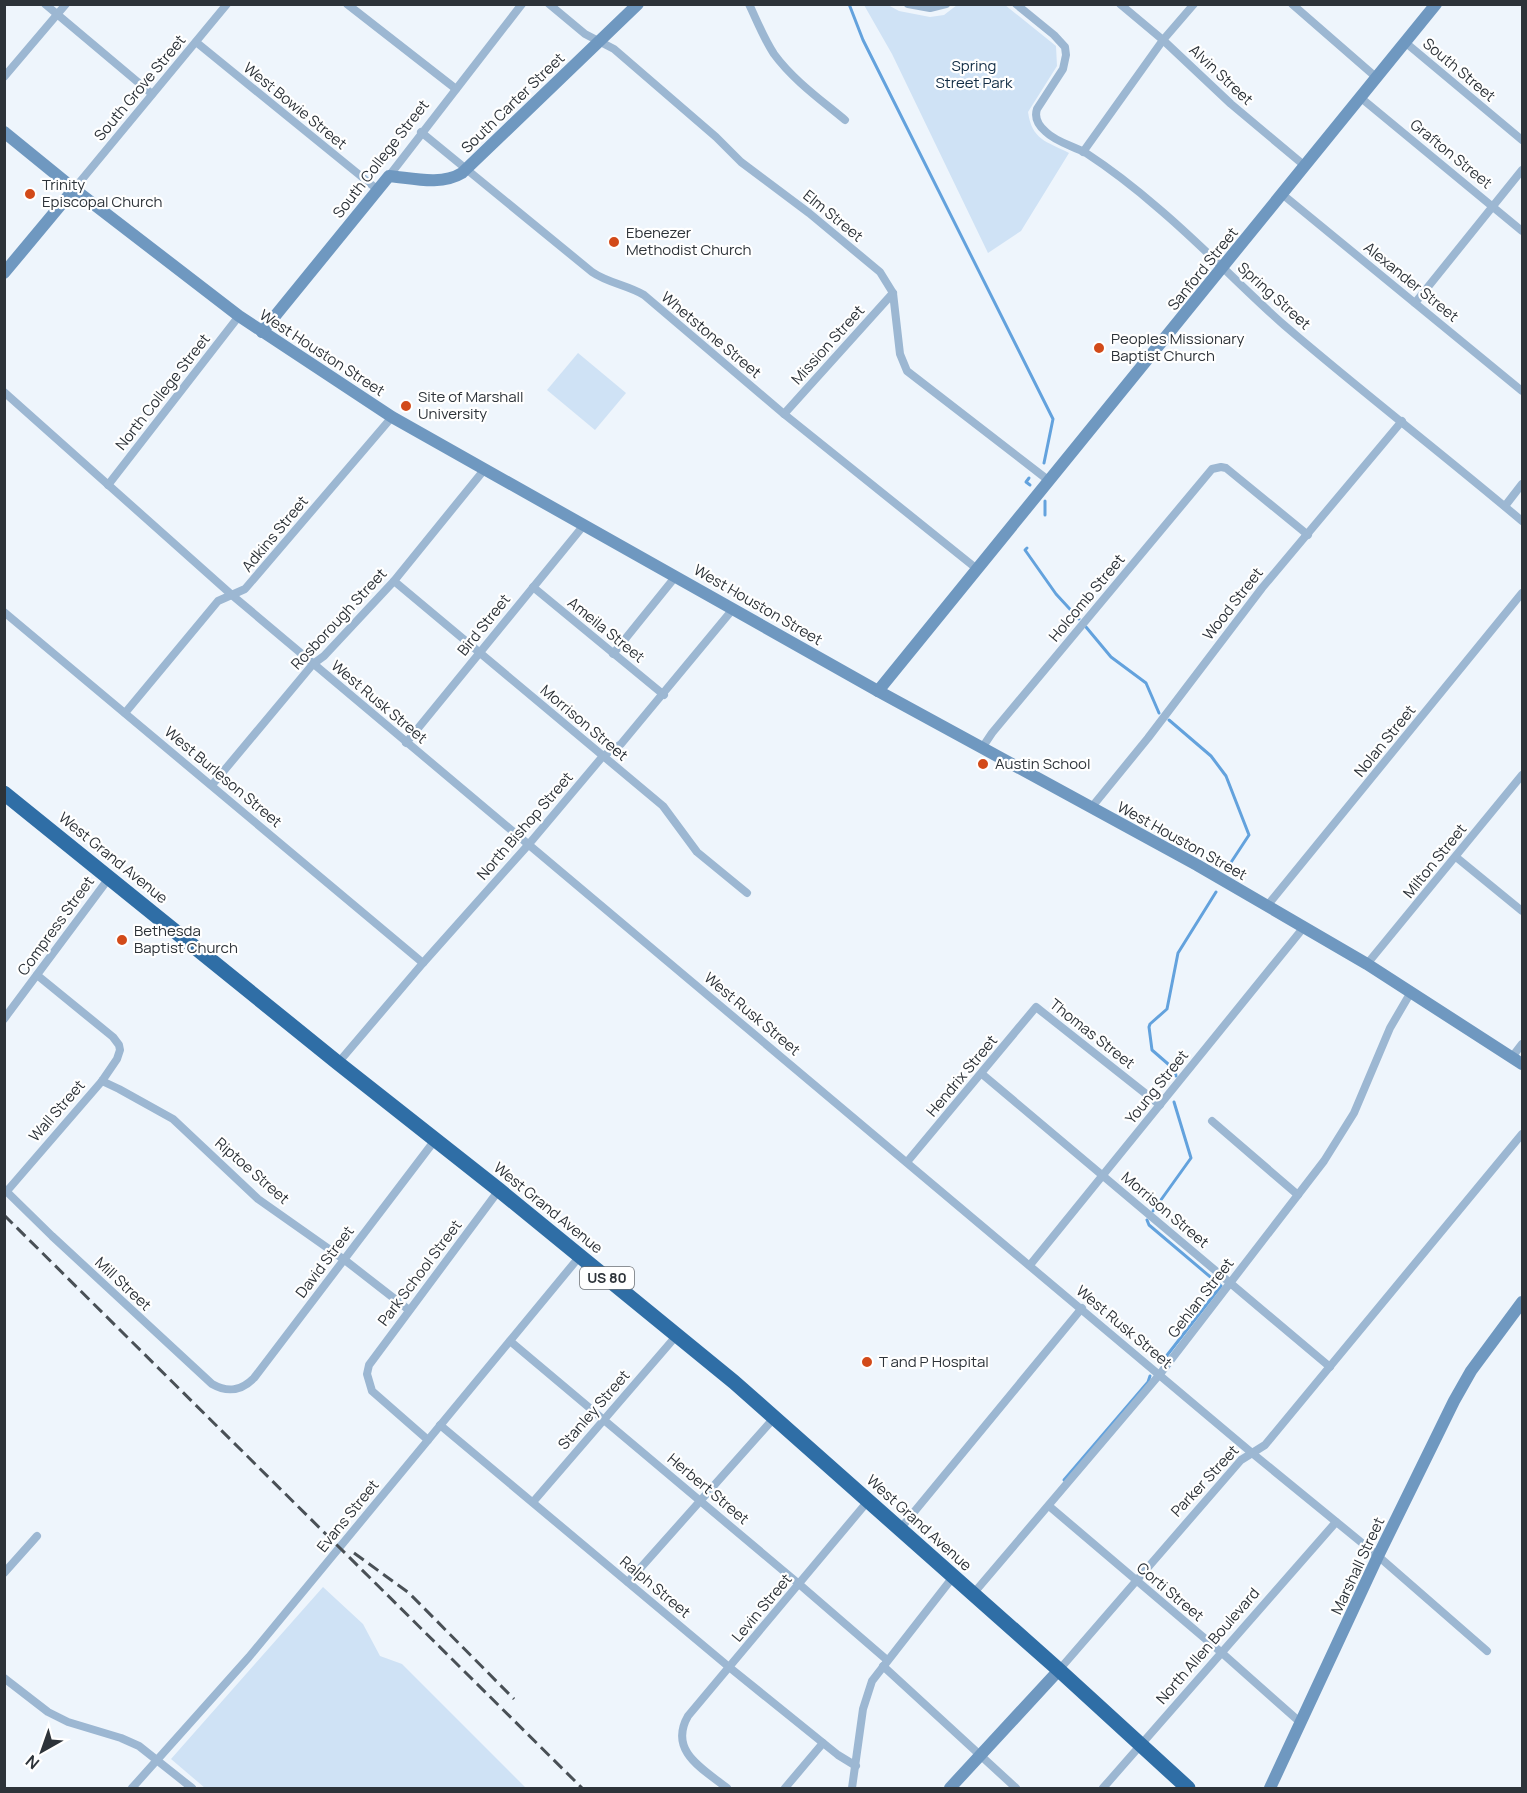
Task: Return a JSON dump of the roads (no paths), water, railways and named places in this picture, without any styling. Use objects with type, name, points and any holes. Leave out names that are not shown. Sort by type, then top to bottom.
[{"type":"highway","name":"West Grand Avenue","points":[[4,793],[677,1335],[900,1529],[1188,1788]]},
{"type":"street","points":[[45,4],[152,94]]},
{"type":"street","points":[[4,77],[66,4]]},
{"type":"street","name":"South Grove Street","points":[[74,189],[227,4]]},
{"type":"street","points":[[346,4],[456,89]]},
{"type":"street","name":"South College Street","points":[[262,332],[378,190],[522,4]]},
{"type":"street","name":"Elm Street","points":[[549,4],[585,34],[614,49],[716,137],[741,162],[873,266],[884,277],[893,293],[900,354],[907,371],[1048,480]]},
{"type":"street","name":"South Carter Street","points":[[389,176],[439,180],[457,176],[638,4]]},
{"type":"street","points":[[749,4],[768,45],[785,68],[845,120]]},
{"type":"street","points":[[908,4],[930,8],[946,4]]},
{"type":"street","name":"Spring Street","points":[[1016,4],[1054,34],[1065,47],[1063,69],[1035,114],[1046,133],[1083,152],[1130,183],[1284,325],[1522,521]]},
{"type":"street","name":"Alvin Street","points":[[1120,4],[1163,40],[1230,104],[1305,166]]},
{"type":"street","points":[[1083,152],[1163,40],[1194,4]]},
{"type":"street","points":[[1292,4],[1377,78]]},
{"type":"street","name":"Sanford Street","points":[[878,691],[1436,4]]},
{"type":"street","name":"West Bowie Street","points":[[196,42],[378,190]]},
{"type":"street","name":"South Street","points":[[1406,43],[1522,140]]},
{"type":"street","name":"Grafton Street","points":[[1361,98],[1522,231]]},
{"type":"street","name":"West Houston Street","points":[[4,132],[239,316],[392,417],[878,691],[1197,865],[1367,964],[1517,1061]]},
{"type":"street","name":"Whetstone Street","points":[[421,132],[592,272],[644,295],[784,414],[977,569]]},
{"type":"street","points":[[1415,303],[1522,170]]},
{"type":"street","points":[[4,273],[74,189]]},
{"type":"street","name":"Alexander Street","points":[[1282,194],[1522,391]]},
{"type":"street","name":"Mission Street","points":[[784,414],[893,293]]},
{"type":"street","name":"North College Street","points":[[108,485],[239,316]]},
{"type":"street","name":"West Rusk Street","points":[[4,392],[233,596],[313,664],[1252,1453],[1378,1556],[1487,1651]]},
{"type":"street","name":"Adkins Street","points":[[124,713],[218,601],[245,589],[392,417]]},
{"type":"street","name":"Wood Street","points":[[1091,808],[1148,738],[1255,597],[1402,421]]},
{"type":"street","name":"Holcomb Street","points":[[982,748],[1208,473],[1216,468],[1226,468],[1308,536]]},
{"type":"street","name":"Rosborough Street","points":[[212,784],[313,664],[324,656],[394,581],[484,470]]},
{"type":"street","points":[[1505,506],[1522,484]]},
{"type":"street","name":"Bird Street","points":[[406,742],[584,525]]},
{"type":"street","points":[[613,654],[676,576]]},
{"type":"street","name":"Morrison Street","points":[[394,581],[669,812],[702,857],[747,893]]},
{"type":"street","name":"Ameila Street","points":[[532,587],[663,694]]},
{"type":"street","name":"Nolan Street","points":[[1268,906],[1522,593]]},
{"type":"street","name":"North Bishop Street","points":[[338,1063],[603,756],[621,744],[733,609]]},
{"type":"street","name":"West Burleson Street","points":[[4,612],[423,963]]},
{"type":"street","name":"Milton Street","points":[[1367,964],[1522,775]]},
{"type":"street","points":[[1456,857],[1522,911]]},
{"type":"street","name":"Compress Street","points":[[4,1019],[109,878]]},
{"type":"street","name":"Young Street","points":[[1030,1265],[1304,927]]},
{"type":"street","name":"Wall Street","points":[[6,1190],[102,1081],[119,1055],[119,1045],[114,1037],[37,975]]},
{"type":"street","name":"Gehlan Street","points":[[972,1594],[1160,1374],[1298,1195],[1345,1130],[1363,1096],[1395,1019],[1411,992]]},
{"type":"street","name":"Hendrix Street","points":[[907,1161],[1036,1007]]},
{"type":"street","name":"Thomas Street","points":[[1036,1007],[1160,1105]]},
{"type":"street","points":[[1517,1061],[1522,1044]]},
{"type":"street","name":"Morrison Street","points":[[982,1074],[1330,1367]]},
{"type":"street","name":"Riptoe Street","points":[[102,1081],[173,1119],[258,1199],[344,1259],[409,1310]]},
{"type":"street","points":[[1212,1121],[1298,1195]]},
{"type":"street","name":"Parker Street","points":[[950,1788],[1059,1670],[1241,1460],[1265,1445],[1522,1134]]},
{"type":"street","name":"David Street","points":[[230,1390],[239,1389],[254,1378],[435,1140]]},
{"type":"street","name":"Mill Street","points":[[6,1190],[91,1273],[212,1384],[220,1389],[230,1390]]},
{"type":"street","name":"Park School Street","points":[[428,1440],[377,1398],[372,1391],[367,1374],[374,1358],[499,1190]]},
{"type":"street","name":"Evans Street","points":[[132,1788],[249,1658],[580,1256]]},
{"type":"street","name":"Marshall Street","points":[[1270,1788],[1378,1556],[1454,1401],[1479,1359],[1522,1302]]},
{"type":"street","points":[[900,1529],[1082,1308]]},
{"type":"street","name":"Stanley Street","points":[[532,1502],[677,1335]]},
{"type":"street","name":"Herbert Street","points":[[510,1341],[800,1584],[1016,1788]]},
{"type":"street","points":[[628,1582],[774,1418]]},
{"type":"street","name":"Ralph Street","points":[[440,1425],[729,1667],[855,1766]]},
{"type":"street","name":"Levin Street","points":[[727,1788],[686,1752],[681,1734],[683,1724],[868,1501]]},
{"type":"street","name":"Corti Street","points":[[1049,1506],[1301,1723]]},
{"type":"street","name":"North Allen Boulevard","points":[[1103,1788],[1336,1522]]},
{"type":"street","points":[[4,1573],[38,1536]]},
{"type":"street","points":[[852,1788],[866,1700],[872,1681],[953,1577]]},
{"type":"street","points":[[4,1678],[48,1712],[68,1722],[121,1738],[139,1746],[192,1788]]},
{"type":"street","points":[[785,1788],[823,1743]]},
{"type":"waterway","points":[[849,4],[863,40],[1053,419],[1044,463]]},
{"type":"waterway","points":[[1029,478],[1026,482],[1030,485]]},
{"type":"waterway","points":[[1045,501],[1045,515]]},
{"type":"waterway","points":[[1027,548],[1025,550],[1056,594],[1079,619]]},
{"type":"waterway","points":[[1086,627],[1111,657],[1146,683],[1159,713]]},
{"type":"waterway","points":[[1169,720],[1211,756],[1226,776],[1249,835],[1226,870]]},
{"type":"waterway","points":[[1176,1076],[1175,1070],[1152,1050],[1149,1027],[1167,1009],[1178,953],[1216,892]]},
{"type":"waterway","points":[[1153,1211],[1191,1158],[1174,1102]]},
{"type":"waterway","points":[[1147,1220],[1149,1225],[1221,1286],[1161,1363]]},
{"type":"waterway","points":[[1064,1480],[1148,1382],[1150,1376]]},
{"type":"railway","points":[[4,1215],[582,1788]]},
{"type":"railway","points":[[354,1553],[409,1593],[514,1699]]},
{"type":"place","name":"Trinity Episcopal Church","points":[[30,194]]},
{"type":"place","name":"Ebenezer Methodist Church","points":[[614,242]]},
{"type":"place","name":"Peoples Missionary Baptist Church","points":[[1099,348]]},
{"type":"place","name":"Site of Marshall University","points":[[406,406]]},
{"type":"place","name":"Austin School","points":[[983,764]]},
{"type":"place","name":"Bethesda Baptist Church","points":[[122,940]]},
{"type":"place","name":"T and P Hospital","points":[[867,1362]]},
{"type":"park label","name":"Spring Street Park","points":[[974,74]]}]
